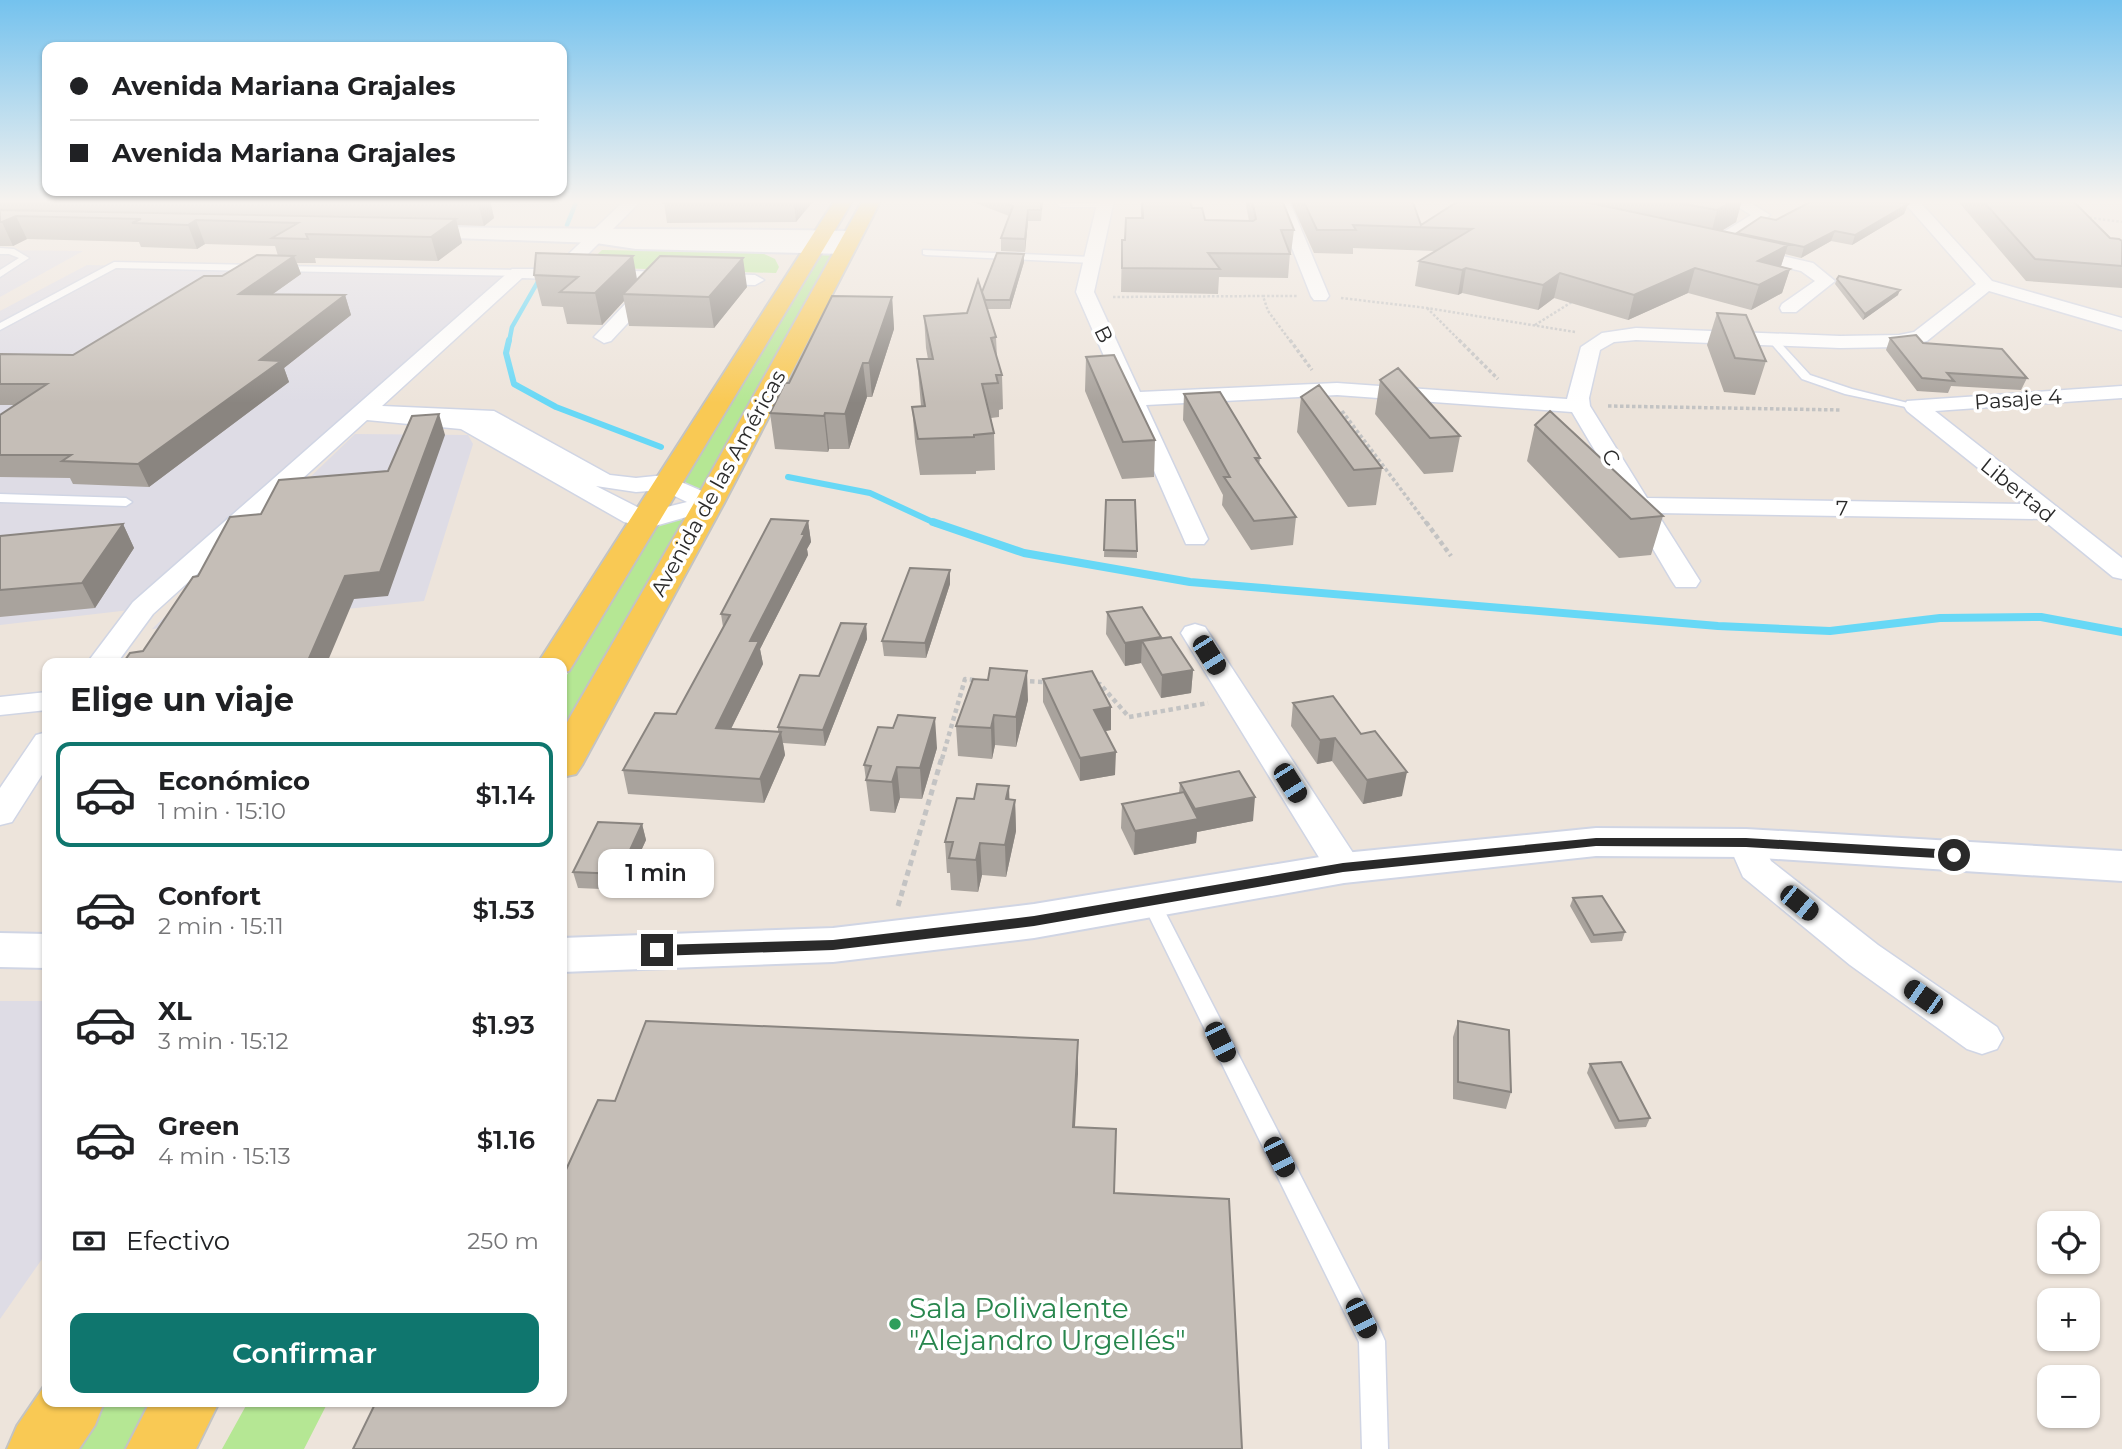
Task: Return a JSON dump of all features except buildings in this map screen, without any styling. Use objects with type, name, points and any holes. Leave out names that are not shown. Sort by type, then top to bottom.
[{"type":"main road","name":"Avenida de las Américas","points":[[559,658],[669,483],[816,268]]},
{"type":"main road","name":"Avenida de las Américas","points":[[567,756],[709,503],[822,268]]},
{"type":"main road","points":[[40,1449],[69,1407]]},
{"type":"main road","points":[[159,1449],[184,1407]]},
{"type":"street","points":[[558,274],[565,268]]},
{"type":"street","name":"B","points":[[1091,268],[1085,287],[1087,297],[1135,398],[1195,539]]},
{"type":"street","points":[[1308,268],[1320,296]]},
{"type":"street","points":[[1789,308],[1826,281],[1808,268]]},
{"type":"street","points":[[1970,268],[1986,285],[2122,324]]},
{"type":"street","points":[[106,658],[143,608],[518,273],[755,280]]},
{"type":"street","points":[[604,337],[660,278]]},
{"type":"street","points":[[1135,398],[1336,389],[1579,406],[1578,398],[1591,347],[1609,337],[1636,334],[1840,342],[1899,341],[1920,337],[1986,285]]},
{"type":"street","name":"Pasaje 4","points":[[1915,406],[2122,392]]},
{"type":"street","name":"C","points":[[1579,406],[1686,580]]},
{"type":"street","name":"Libertad","points":[[1915,406],[2044,512],[2122,571]]},
{"type":"street","points":[[363,413],[486,416],[604,481],[636,485],[669,483],[709,503]]},
{"type":"street","points":[[363,413],[466,423],[626,513],[647,519],[709,503]]},
{"type":"street","name":"7","points":[[1640,505],[2044,512]]},
{"type":"street","points":[[1195,633],[1343,868]]},
{"type":"street","points":[[0,706],[42,702]]},
{"type":"street","points":[[0,814],[42,750]]},
{"type":"street","points":[[567,955],[833,945],[1034,921],[1343,868],[1596,842],[1746,842],[2122,866]]},
{"type":"street","points":[[1746,842],[1756,868],[1864,955],[1982,1038]]},
{"type":"street","points":[[0,950],[42,951]]},
{"type":"lane","points":[[0,327],[109,268]]},
{"type":"lane","points":[[246,268],[518,273]]},
{"type":"lane","points":[[1772,339],[1806,377],[1849,392],[1915,406]]},
{"type":"lane","points":[[0,498],[126,502]]},
{"type":"lane","points":[[1152,902],[1372,1341],[1375,1449]]},
{"type":"path","points":[[1087,297],[1263,296]]},
{"type":"path","points":[[1320,296],[1427,308],[1609,337]]},
{"type":"path","points":[[1535,325],[1578,298]]},
{"type":"path","points":[[1427,308],[1521,402]]},
{"type":"path","points":[[1579,406],[1850,409]]},
{"type":"path","points":[[888,938],[965,680],[978,680]]},
{"type":"path","points":[[1019,681],[1059,683]]},
{"type":"path","points":[[1086,684],[1100,684],[1129,717],[1236,699]]},
{"type":"shaded area","points":[[0,268],[53,268],[0,297]]},
{"type":"shaded area","points":[[82,268],[497,272],[500,278],[130,610],[0,625],[0,311]]},
{"type":"shaded area","points":[[355,434],[468,435],[473,444],[424,601],[152,629]]},
{"type":"shaded area","points":[[0,1001],[42,1001],[42,1259],[0,1319]]},
{"type":"green space","points":[[604,268],[779,268],[776,273]]},
{"type":"green space","points":[[814,268],[826,268],[702,491],[684,483]]},
{"type":"green space","points":[[688,515],[567,723],[567,675],[660,522]]},
{"type":"green space","points":[[102,1407],[151,1407],[125,1449],[74,1449]]},
{"type":"green space","points":[[245,1407],[325,1407],[304,1449],[222,1449]]},
{"type":"waterway","points":[[509,342],[512,327],[540,278]]},
{"type":"waterway","points":[[509,340],[506,353],[514,384],[556,407],[661,447]]},
{"type":"waterway","points":[[788,477],[870,493],[937,524]]},
{"type":"waterway","points":[[933,522],[1024,553],[1190,582],[1718,626],[1830,631],[1940,618],[2041,617],[2122,632]]},
{"type":"place","name":"Sala Polivalente \"Alejandro Urgellés\"","points":[[895,1324]]},
{"type":"route","points":[[657,950],[833,945],[1034,921],[1343,868],[1596,842],[1746,842],[1954,855]]}]
